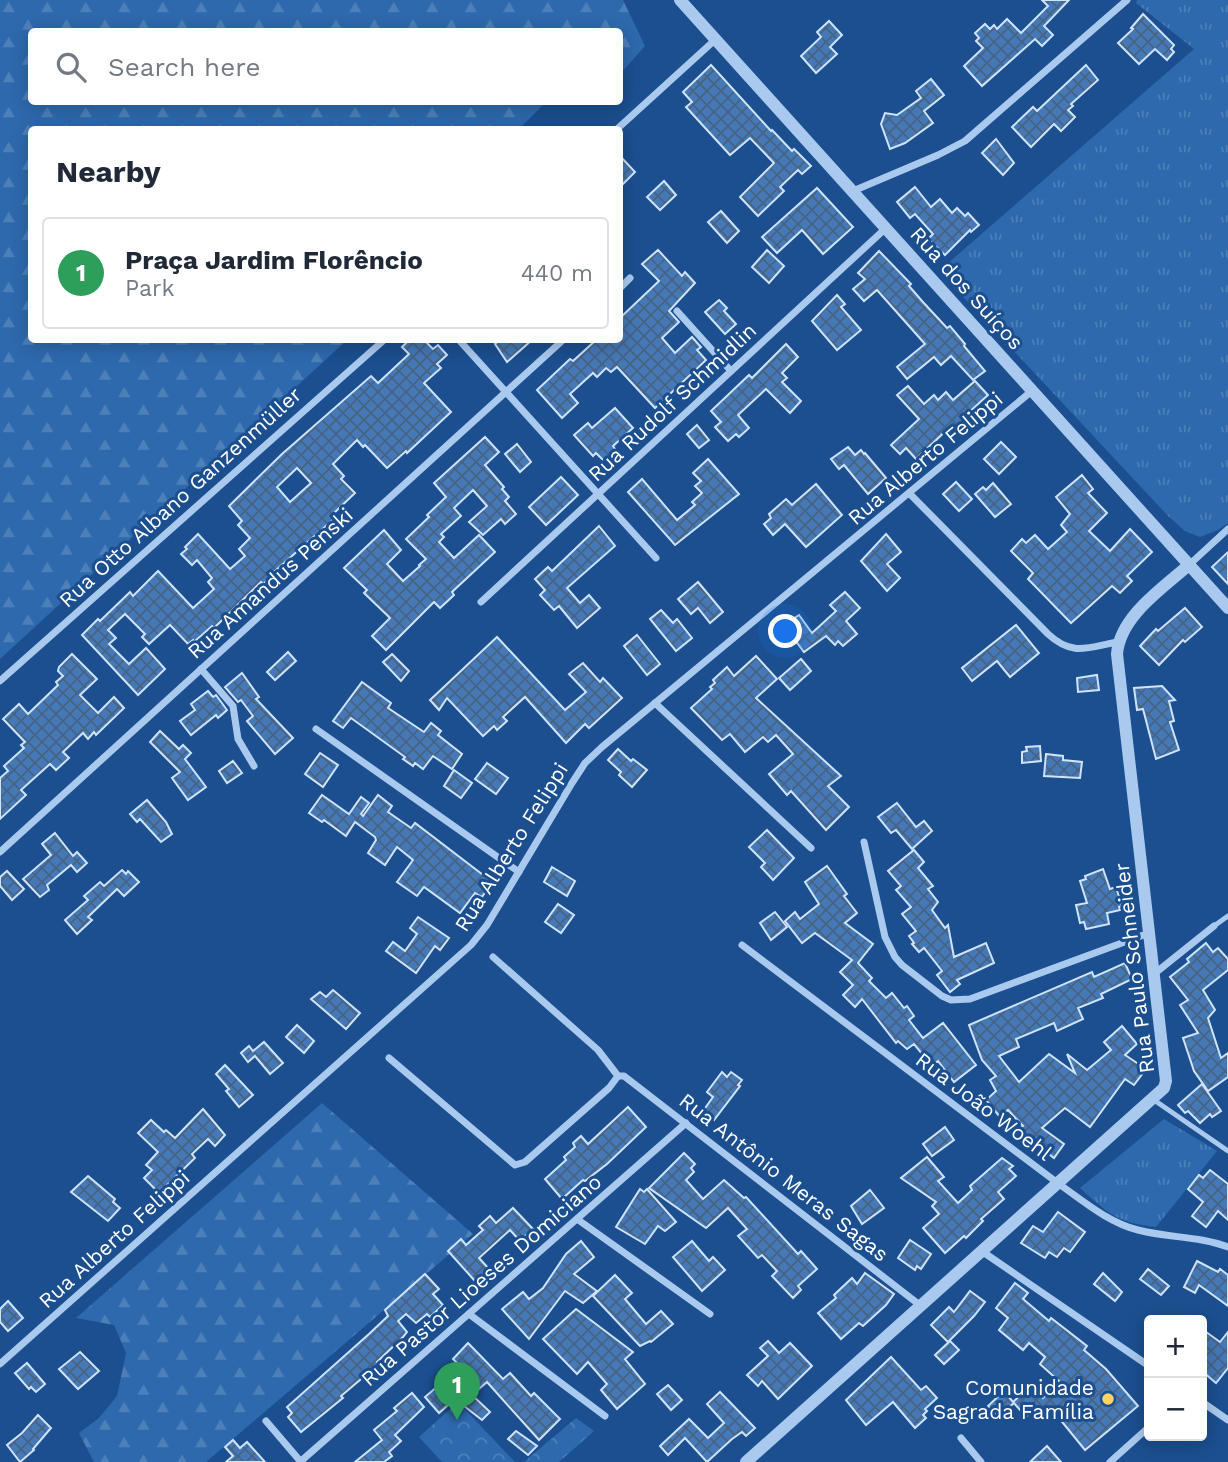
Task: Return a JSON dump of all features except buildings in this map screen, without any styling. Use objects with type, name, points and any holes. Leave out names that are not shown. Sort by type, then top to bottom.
[{"type":"street","name":"Rua dos Suíços","points":[[680,0],[1228,608]]},
{"type":"street","points":[[853,191],[939,155],[965,141],[1127,0]]},
{"type":"street","points":[[620,126],[716,39]]},
{"type":"street","name":"Rua Rudolf Schmidlin","points":[[481,602],[886,228]]},
{"type":"street","points":[[623,285],[630,278]]},
{"type":"street","points":[[677,311],[731,371]]},
{"type":"street","name":"Rua Otto Albano Ganzenmüller","points":[[0,681],[380,343]]},
{"type":"street","points":[[462,343],[656,558]]},
{"type":"street","name":"Rua Amandus Penski","points":[[0,852],[560,343]]},
{"type":"street","name":"Rua Alberto Felippi","points":[[0,1364],[463,953],[487,925],[585,763],[1033,390]]},
{"type":"street","points":[[910,494],[1048,634],[1063,647],[1073,649],[1118,642],[1128,621],[1228,529]]},
{"type":"street","name":"Rua Paulo Schneider","points":[[746,1462],[1154,1100],[1164,1088],[1166,1081],[1118,642]]},
{"type":"street","points":[[201,669],[233,706],[238,739],[254,766]]},
{"type":"street","points":[[655,703],[811,848]]},
{"type":"street","points":[[316,729],[519,872]]},
{"type":"street","points":[[864,842],[888,946],[902,965],[951,1000],[970,999],[1149,933]]},
{"type":"street","points":[[1154,974],[1214,926]]},
{"type":"street","name":"Rua João Woehl","points":[[742,945],[1059,1184],[1104,1214],[1126,1226],[1150,1233],[1205,1240],[1228,1247]]},
{"type":"street","name":"Rua Antônio Meras Sagas","points":[[494,957],[598,1050],[621,1076],[921,1306]]},
{"type":"street","points":[[389,1058],[515,1165],[525,1162],[621,1076]]},
{"type":"street","name":"Rua Pastor Lioeses Domiciano","points":[[301,1462],[686,1124]]},
{"type":"street","points":[[577,1219],[710,1314]]},
{"type":"street","points":[[983,1252],[1144,1363]]},
{"type":"street","points":[[469,1314],[604,1416]]},
{"type":"street","points":[[1207,1405],[1228,1420]]},
{"type":"street","points":[[266,1420],[301,1462]]},
{"type":"street","points":[[1110,1462],[1144,1431]]},
{"type":"street","points":[[961,1438],[981,1462]]},
{"type":"lane","points":[[1214,926],[1228,916]]},
{"type":"lane","points":[[1154,1100],[1228,1151]]},
{"type":"green space","points":[[0,0],[623,0],[645,46],[623,71],[623,28],[28,28],[28,105],[543,105],[522,126],[28,126],[28,343],[344,343],[0,659]]},
{"type":"green space","points":[[1137,0],[1228,0],[1228,523],[1200,537],[1185,531],[1169,517],[939,271],[1194,49],[1136,3]]},
{"type":"green space","points":[[322,1103],[473,1234],[206,1462],[94,1462],[79,1433],[99,1418],[117,1396],[126,1353],[114,1325],[76,1318]]},
{"type":"green space","points":[[1164,1119],[1217,1151],[1156,1227],[1114,1215],[1080,1188]]},
{"type":"green space","points":[[458,1402],[515,1462],[442,1462],[419,1437]]},
{"type":"green space","points":[[576,1418],[594,1431],[559,1462],[524,1462]]},
{"type":"place","name":"Comunidade Sagrada Família","points":[[1108,1399]]},
{"type":"place","name":"Praça Jardim Florêncio","points":[[457,1420]]}]
